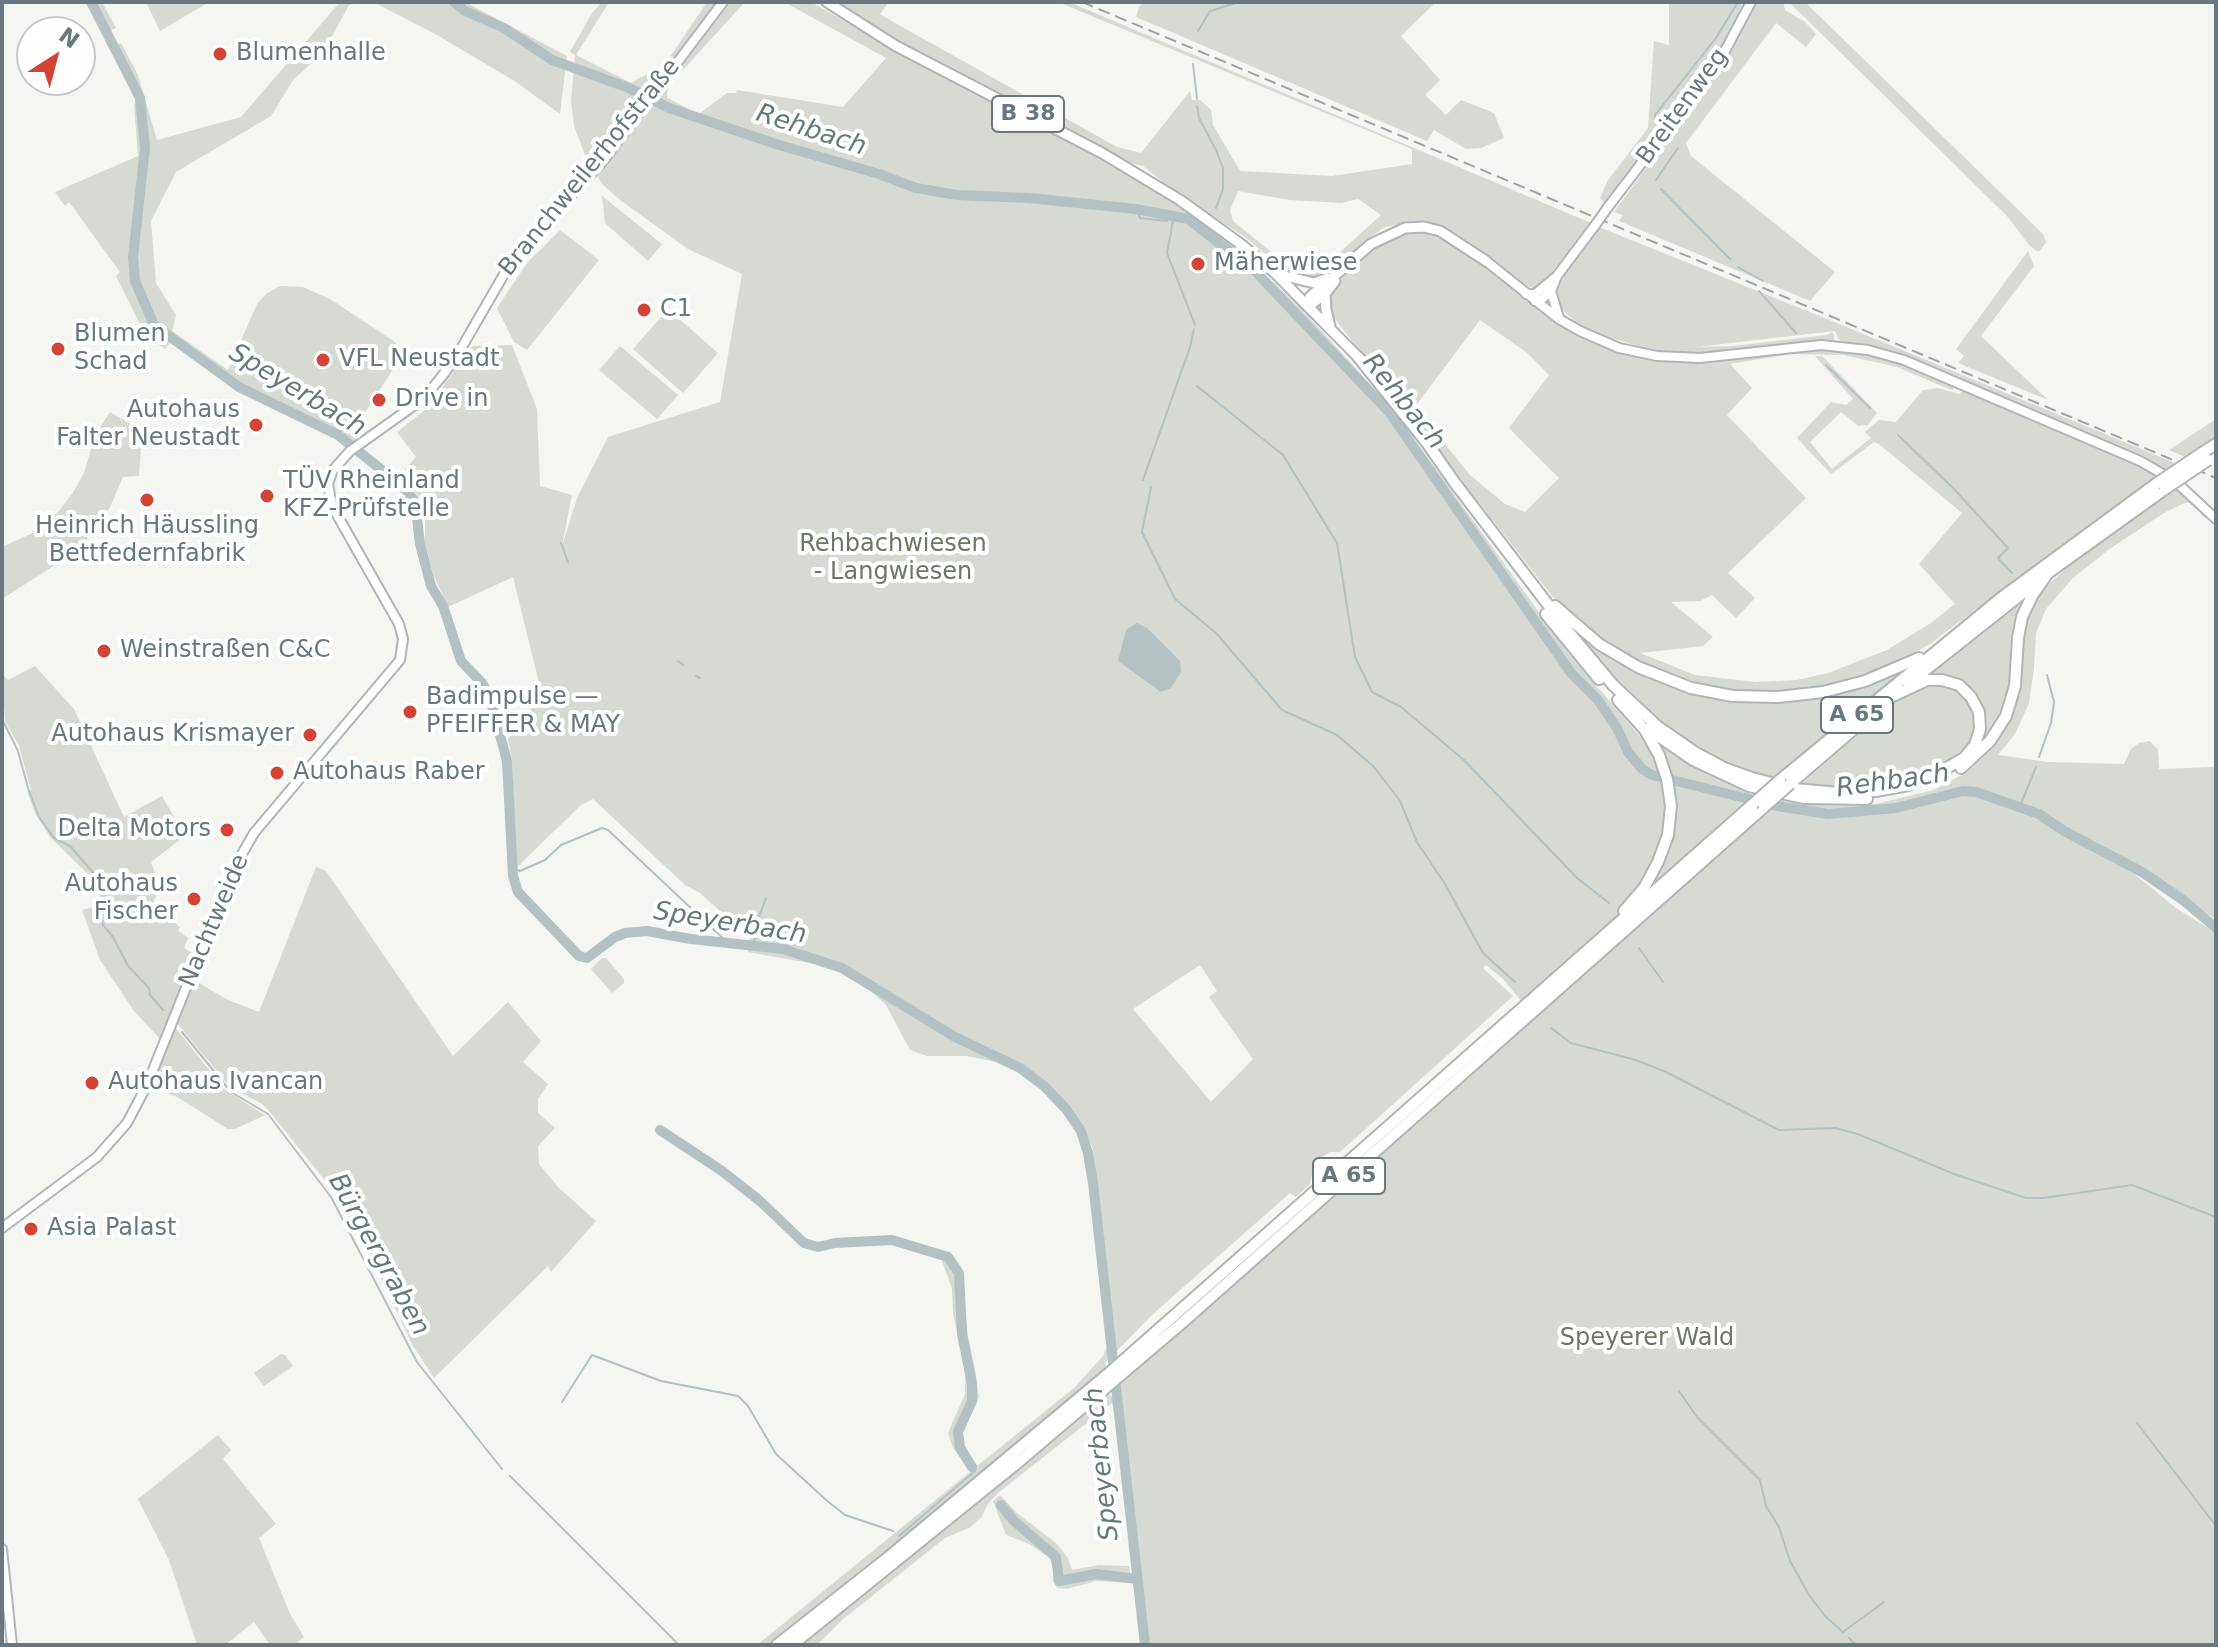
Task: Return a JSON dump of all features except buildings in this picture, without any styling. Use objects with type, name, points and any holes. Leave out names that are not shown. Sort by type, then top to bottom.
[{"type":"highway","name":"B 38","points":[[1359,358],[1531,582]]},
{"type":"highway","name":"A 65","points":[[1586,958],[1602,937],[1935,650],[2063,550],[2209,456],[2216,444]]},
{"type":"highway","points":[[1455,483],[1574,651],[1633,715],[1658,737],[1693,760],[1730,778],[1763,790],[1804,798],[1877,798],[1922,788],[1969,763],[2001,725],[2015,686],[2022,617],[2048,573]]},
{"type":"highway","name":"A 65","points":[[1785,782],[2161,486]]},
{"type":"highway","points":[[1531,582],[1587,634],[1624,660],[1665,679],[1718,694],[1763,698],[1823,692],[1865,681],[1935,650]]},
{"type":"highway","points":[[1531,582],[1593,663],[1634,706],[1696,753],[1752,778],[1810,791],[1854,793],[1887,790],[1938,773],[1964,758],[1975,745],[1980,729],[1979,712],[1971,697],[1959,685],[1927,680],[1893,696]]},
{"type":"highway","points":[[1602,937],[1644,888],[1658,862],[1669,825],[1666,772],[1650,738],[1633,715]]},
{"type":"highway","name":"A 65","points":[[777,1645],[1120,1370],[1758,805]]},
{"type":"highway","name":"A 65","points":[[792,1645],[890,1567],[1108,1379]]},
{"type":"main road","name":"B 38","points":[[819,2],[1144,177],[1214,225],[1275,273],[1359,358]]},
{"type":"main road","name":"B 38","points":[[827,2],[873,33]]},
{"type":"main road","points":[[1308,304],[1310,297],[1383,237],[1414,227],[1432,228],[1451,236],[1486,261]]},
{"type":"main road","name":"B 38","points":[[1275,273],[1292,280],[1314,283],[1339,275]]},
{"type":"main road","points":[[1308,304],[1325,294],[1339,275]]},
{"type":"main road","points":[[1325,294],[1330,327]]},
{"type":"street","name":"Branchweilerhofstraße","points":[[331,473],[350,451],[423,399],[439,380],[455,359],[514,257],[596,169],[723,2]]},
{"type":"street","name":"Breitenweg","points":[[1557,276],[1719,62],[1751,2]]},
{"type":"street","points":[[1486,261],[1559,319],[1619,348],[1679,358],[1721,357],[1804,345],[1853,348],[1885,354],[2140,461],[2175,481],[2216,519]]},
{"type":"street","points":[[1532,296],[1542,299],[1551,291],[1557,276]]},
{"type":"street","points":[[1532,296],[1557,276]]},
{"type":"street","points":[[1551,291],[1559,319]]},
{"type":"street","name":"Nachtweide","points":[[2,1228],[109,1146],[134,1111],[234,868],[254,833],[391,672],[402,653],[403,639],[399,624],[332,506],[328,490],[331,473]]},
{"type":"street","points":[[2,1549],[12,1645]]},
{"type":"green space","points":[[85,2],[102,2],[116,28],[104,33]]},
{"type":"green space","points":[[146,2],[209,2],[160,31]]},
{"type":"green space","points":[[340,2],[361,2],[349,5],[323,53],[293,80],[271,116],[176,172],[151,221],[156,283],[176,315],[172,331],[228,370],[257,304],[280,286],[303,287],[330,299],[395,342],[401,350],[401,357],[353,431],[359,437],[347,446],[337,438],[236,388],[171,342],[165,349],[145,334],[116,276],[120,272],[69,202],[65,206],[55,192],[138,156],[136,97],[111,47],[121,43],[138,75],[157,140],[241,117]]},
{"type":"green space","points":[[364,2],[465,2],[567,56],[560,114],[516,82],[437,35],[377,4]]},
{"type":"green space","points":[[602,2],[609,2],[576,55],[631,83],[666,63],[707,2],[717,2],[669,66],[667,98],[699,114],[727,93],[736,93],[737,90],[843,107],[886,58],[784,2],[811,2],[929,69],[1096,155],[1216,230],[1298,305],[1393,409],[1569,654],[1644,741],[1662,771],[1673,827],[1661,752],[1664,749],[1728,783],[1755,793],[1663,877],[1675,892],[1784,799],[1822,805],[1875,804],[1934,790],[1967,772],[1995,745],[2011,720],[2022,677],[2024,622],[2037,595],[2071,564],[2179,487],[2194,501],[2164,513],[2108,550],[2072,579],[2046,609],[2036,633],[2029,703],[2015,734],[1998,755],[2048,762],[2124,764],[2131,749],[2139,743],[2150,741],[2158,750],[2159,769],[2216,767],[2216,920],[2141,867],[2064,827],[2039,810],[2024,804],[2023,807],[2132,872],[2176,908],[2216,933],[2216,1645],[1142,1645],[1112,1403],[998,1493],[981,1518],[969,1528],[945,1538],[842,1620],[817,1645],[799,1645],[923,1547],[1112,1389],[1109,1397],[1113,1395],[1121,1387],[1121,1381],[1535,1017],[1503,979],[1486,965],[1483,968],[1513,996],[1340,1152],[1330,1152],[1322,1157],[1310,1184],[1296,1197],[1290,1193],[1153,1314],[1105,1363],[1106,1367],[1109,1366],[812,1612],[769,1645],[757,1645],[975,1468],[971,1470],[953,1448],[948,1433],[965,1394],[965,1372],[953,1313],[952,1289],[942,1261],[949,1254],[961,1273],[979,1398],[962,1430],[965,1446],[977,1466],[1074,1388],[1106,1349],[1114,1345],[1093,1150],[1086,1131],[1067,1106],[1045,1085],[1022,1067],[966,1056],[927,1056],[910,1050],[886,1005],[848,970],[748,952],[750,930],[731,921],[700,893],[685,885],[593,799],[581,805],[516,868],[512,761],[508,739],[542,695],[513,577],[448,607],[434,576],[425,543],[425,506],[399,476],[416,457],[397,432],[442,397],[441,389],[472,346],[512,345],[537,409],[540,486],[572,495],[562,546],[577,498],[608,437],[720,402],[742,274],[688,249],[620,200],[602,184],[587,160],[574,126],[571,101],[575,55],[570,52],[592,13]],"holes":[[[1200,965],[1217,991],[1209,997],[1253,1059],[1211,1102],[1133,1009]]]},
{"type":"green space","points":[[729,2],[745,2],[681,72],[677,72],[697,40]]},
{"type":"green space","points":[[832,2],[889,2],[880,14],[1117,147],[1141,153],[1190,91],[1192,100],[1200,100],[1211,110],[1213,125],[1240,171],[1332,176],[1412,164],[1412,149],[1058,2],[1069,2],[1591,223],[1549,276],[1534,288],[1526,286],[1453,232],[1437,225],[1414,222],[1385,227],[1331,272],[1313,281],[1287,272],[1245,237],[1178,194],[1143,166],[1124,161],[906,48]],"holes":[[[1238,191],[1290,200],[1341,203],[1358,199],[1381,215],[1319,271],[1305,275],[1295,271],[1233,221],[1230,210]]]},
{"type":"green space","points":[[1145,2],[1436,2],[1401,36],[1440,80],[1425,95],[1446,115],[1461,100],[1494,113],[1504,138],[1481,148],[1466,149],[1434,130],[1427,141],[1136,17],[1139,7]]},
{"type":"green space","points":[[1669,2],[1743,2],[1726,44],[1604,203],[1600,198],[1608,180],[1648,128],[1654,41],[1669,45]]},
{"type":"green space","points":[[1754,2],[1783,2],[1785,10],[1805,22],[1816,34],[1806,47],[1776,23],[1686,143],[1691,156],[1835,272],[1810,301],[1619,221],[1623,215],[1614,212],[1719,68]]},
{"type":"green space","points":[[1789,2],[1805,2],[2043,234],[2046,242],[2040,251],[2029,245],[2007,216]]},
{"type":"green space","points":[[602,196],[662,244],[648,261],[605,223]]},
{"type":"green space","points":[[1599,227],[2175,463],[2166,470],[2087,433],[1917,362],[1840,342],[1835,331],[1696,347],[1733,346],[1832,332],[1834,342],[1795,343],[1690,355],[1647,349],[1601,335],[1582,327],[1563,311],[1555,293]]},
{"type":"green space","points":[[560,230],[599,260],[527,350],[514,342],[497,308],[527,263]]},
{"type":"green space","points":[[1413,231],[1432,232],[1450,239],[1549,317],[1589,338],[1666,360],[1825,347],[1898,362],[1954,384],[1953,390],[1949,389],[1897,367],[1844,355],[1791,354],[1730,364],[1752,388],[1727,415],[1806,498],[1728,573],[1755,598],[1736,618],[1712,595],[1700,601],[1671,602],[1713,637],[1703,646],[1640,653],[1695,675],[1756,682],[1797,680],[1828,673],[1887,650],[1955,604],[1919,564],[1962,513],[1879,444],[1874,442],[1831,474],[1797,438],[1831,402],[1846,405],[1853,399],[1815,356],[1822,356],[1877,413],[1868,425],[1858,426],[1841,412],[1810,442],[1832,469],[1871,438],[1865,432],[1879,420],[1896,422],[1923,390],[1938,388],[1960,394],[1963,389],[2160,474],[1930,644],[1882,671],[1847,683],[1792,693],[1747,693],[1686,681],[1649,667],[1610,646],[1553,597],[1331,314],[1328,297],[1349,270],[1392,235]],"holes":[[[1480,320],[1526,352],[1549,375],[1509,428],[1559,478],[1525,512],[1505,504],[1470,475],[1415,407]]]},
{"type":"green space","points":[[2028,251],[2034,266],[1981,336],[2048,400],[1958,363],[1964,356],[1956,349]]},
{"type":"green space","points":[[668,309],[718,353],[683,393],[633,349]]},
{"type":"green space","points":[[620,346],[678,395],[657,419],[599,370]]},
{"type":"green space","points":[[110,412],[142,431],[139,476],[123,477],[110,507],[80,549],[2,599],[2,547],[37,531],[59,511],[84,473],[95,435]]},
{"type":"green space","points":[[2216,419],[2216,436],[2185,457],[2169,450]]},
{"type":"green space","points":[[2026,597],[2010,695],[1995,730],[1975,753],[1985,724],[1970,690],[1921,680]]},
{"type":"green space","points":[[1563,617],[1624,663],[1741,700],[1793,702],[1819,698],[1904,669],[1790,767],[1766,780],[1723,764],[1653,718],[1607,674]]},
{"type":"green space","points":[[35,666],[74,709],[124,817],[162,796],[185,836],[151,862],[160,888],[152,905],[180,927],[178,930],[188,938],[184,948],[194,954],[160,1039],[134,1011],[100,960],[82,910],[103,904],[92,878],[50,837],[35,813],[27,791],[31,790],[19,746],[5,721],[2,674],[8,680]]},
{"type":"green space","points":[[1930,684],[1953,686],[1966,694],[1977,716],[1973,741],[1963,753],[1932,773],[1901,784],[1836,790],[1799,786],[1892,705],[1915,689]]},
{"type":"green space","points":[[316,867],[326,871],[453,1056],[508,1002],[541,1041],[523,1062],[548,1084],[538,1099],[538,1113],[555,1128],[538,1146],[539,1164],[558,1187],[596,1221],[551,1272],[548,1266],[434,1378],[413,1346],[364,1242],[330,1187],[269,1111],[230,1087],[177,1023],[194,980],[226,999],[259,1012]]},
{"type":"green space","points":[[606,958],[624,979],[624,983],[612,993],[591,969]]},
{"type":"green space","points":[[175,1027],[225,1090],[265,1115],[235,1129],[228,1129],[179,1098],[152,1086]]},
{"type":"green space","points":[[281,1354],[293,1366],[264,1386],[254,1373]]},
{"type":"green space","points":[[218,1435],[231,1450],[223,1459],[276,1524],[259,1538],[290,1614],[304,1637],[294,1645],[270,1645],[254,1622],[225,1645],[197,1645],[169,1560],[138,1499]]},
{"type":"green space","points":[[1000,1495],[1017,1513],[1057,1544],[1068,1558],[1072,1570],[1099,1565],[1129,1566],[1132,1583],[1096,1581],[1067,1589],[1057,1588],[1050,1558],[1029,1544],[1006,1535],[993,1501]]},
{"type":"shaded area","points":[[1137,623],[1147,628],[1180,661],[1181,672],[1171,688],[1161,692],[1118,661],[1126,630]]},
{"type":"waterway","name":"Speyerbach","points":[[91,2],[140,98],[145,148],[133,257],[135,281],[154,325],[239,387],[338,435],[403,487],[415,501],[420,544],[431,586],[443,606],[461,661],[489,695],[507,761],[513,876],[518,892],[579,956],[587,958],[615,937],[647,931],[783,949],[842,968],[955,1037],[1020,1068],[1044,1086],[1081,1131],[1093,1183],[1145,1645]]},
{"type":"waterway","name":"Rehbach","points":[[454,2],[465,11],[504,28],[552,60],[629,88],[669,108],[916,188],[957,195],[1029,198],[1136,209],[1188,219],[1254,270],[1389,412],[1571,673],[1598,700],[1617,728],[1628,752],[1642,769],[1652,775],[1777,806],[1828,814],[1896,808],[1963,791],[1976,792],[2039,814],[2064,831],[2142,872],[2183,900],[2216,928]]},
{"type":"waterway","points":[[1198,31],[1210,11],[1239,2]]},
{"type":"waterway","points":[[1655,119],[1655,115],[1716,38],[1738,2]]},
{"type":"waterway","points":[[1193,64],[1197,99]]},
{"type":"waterway","points":[[1197,106],[1199,118],[1223,168],[1223,189],[1216,208]]},
{"type":"waterway","points":[[1656,180],[1678,148]]},
{"type":"waterway","points":[[1661,189],[1730,259]]},
{"type":"waterway","points":[[1136,209],[1140,218],[1167,221]]},
{"type":"waterway","points":[[1173,221],[1167,253],[1195,325]]},
{"type":"waterway","name":"Rehbach","points":[[1204,230],[1207,225]]},
{"type":"waterway","points":[[1738,267],[1763,281]]},
{"type":"waterway","points":[[1759,291],[1796,333]]},
{"type":"waterway","points":[[1143,480],[1194,329]]},
{"type":"waterway","points":[[1826,365],[1870,408]]},
{"type":"waterway","points":[[1197,386],[1283,455],[1337,543],[1355,657],[1372,692],[1401,707],[1464,760],[1577,878],[1609,903]]},
{"type":"waterway","points":[[1898,435],[1954,489],[2008,548],[1998,558],[2012,573]]},
{"type":"waterway","points":[[1151,487],[1142,532],[1175,599],[1216,633],[1282,710],[1337,735],[1374,767],[1400,801],[1417,842],[1445,884],[1483,953],[1515,982]]},
{"type":"waterway","points":[[561,543],[568,562]]},
{"type":"waterway","points":[[678,661],[683,665]]},
{"type":"waterway","points":[[2039,757],[2051,723],[2054,702],[2047,675]]},
{"type":"waterway","points":[[696,676],[700,678]]},
{"type":"waterway","name":"Bürgergraben","points":[[2,719],[18,751],[39,817],[54,838],[70,846],[105,889],[106,900],[101,913],[103,925],[128,966],[149,988],[150,995],[163,1010]]},
{"type":"waterway","points":[[2020,806],[2036,767]]},
{"type":"waterway","points":[[512,868],[520,871],[545,860],[561,845],[602,828],[608,830],[728,943]]},
{"type":"waterway","points":[[754,944],[757,922],[766,898]]},
{"type":"waterway","points":[[1639,948],[1663,982]]},
{"type":"waterway","points":[[1551,1028],[1571,1043],[1636,1060],[1666,1072],[1779,1130],[1835,1128],[1858,1134],[1954,1174],[2026,1198],[2132,1185],[2216,1217]]},
{"type":"waterway","name":"Bürgergraben","points":[[182,1032],[231,1092],[268,1114],[331,1197],[417,1362],[502,1469]]},
{"type":"waterway","points":[[660,1130],[722,1171],[760,1201],[804,1243],[818,1247],[892,1240],[948,1257],[959,1273],[962,1334],[972,1384],[972,1401],[958,1432],[960,1448],[972,1467]]},
{"type":"waterway","points":[[562,1402],[592,1355],[661,1381],[738,1396],[748,1406],[776,1454],[825,1499],[845,1515],[893,1531]]},
{"type":"waterway","points":[[1679,1391],[1697,1417],[1760,1480],[1766,1506],[1779,1527],[1790,1561],[1825,1616],[1843,1632],[1884,1602]]},
{"type":"waterway","points":[[2137,1423],[2216,1526]]},
{"type":"waterway","points":[[899,1536],[975,1471]]},
{"type":"waterway","name":"Bürgergraben","points":[[510,1476],[679,1645]]},
{"type":"waterway","points":[[1001,1505],[1014,1521],[1056,1557],[1059,1581],[1096,1574],[1137,1579]]},
{"type":"waterway","points":[[1849,1638],[1856,1645]]},
{"type":"railway","points":[[1082,2],[2216,478]]},
{"type":"place","name":"Blumenhalle","points":[[220,54]]},
{"type":"place","name":"Mäherwiese","points":[[1198,264]]},
{"type":"place","name":"C1","points":[[644,310]]},
{"type":"place","name":"Blumen Schad","points":[[58,349]]},
{"type":"place","name":"VFL Neustadt","points":[[323,360]]},
{"type":"place","name":"Drive in","points":[[379,400]]},
{"type":"place","name":"Autohaus Falter Neustadt","points":[[256,425]]},
{"type":"place","name":"TÜV Rheinland KFZ-Prüfstelle","points":[[267,496]]},
{"type":"place","name":"Heinrich Häussling Bettfedernfabrik","points":[[147,500]]},
{"type":"place","name":"Weinstraßen C&C","points":[[104,651]]},
{"type":"place","name":"Badimpulse — PFEIFFER & MAY","points":[[410,712]]},
{"type":"place","name":"Autohaus Krismayer","points":[[310,735]]},
{"type":"place","name":"Autohaus Raber","points":[[277,773]]},
{"type":"place","name":"Delta Motors","points":[[227,830]]},
{"type":"place","name":"Autohaus Fischer","points":[[194,899]]},
{"type":"place","name":"Autohaus Ivancan","points":[[92,1083]]},
{"type":"place","name":"Asia Palast","points":[[31,1229]]},
{"type":"park label","name":"Rehbachwiesen - Langwiesen","points":[[893,559]]},
{"type":"park label","name":"Speyerer Wald","points":[[1647,1339]]}]
